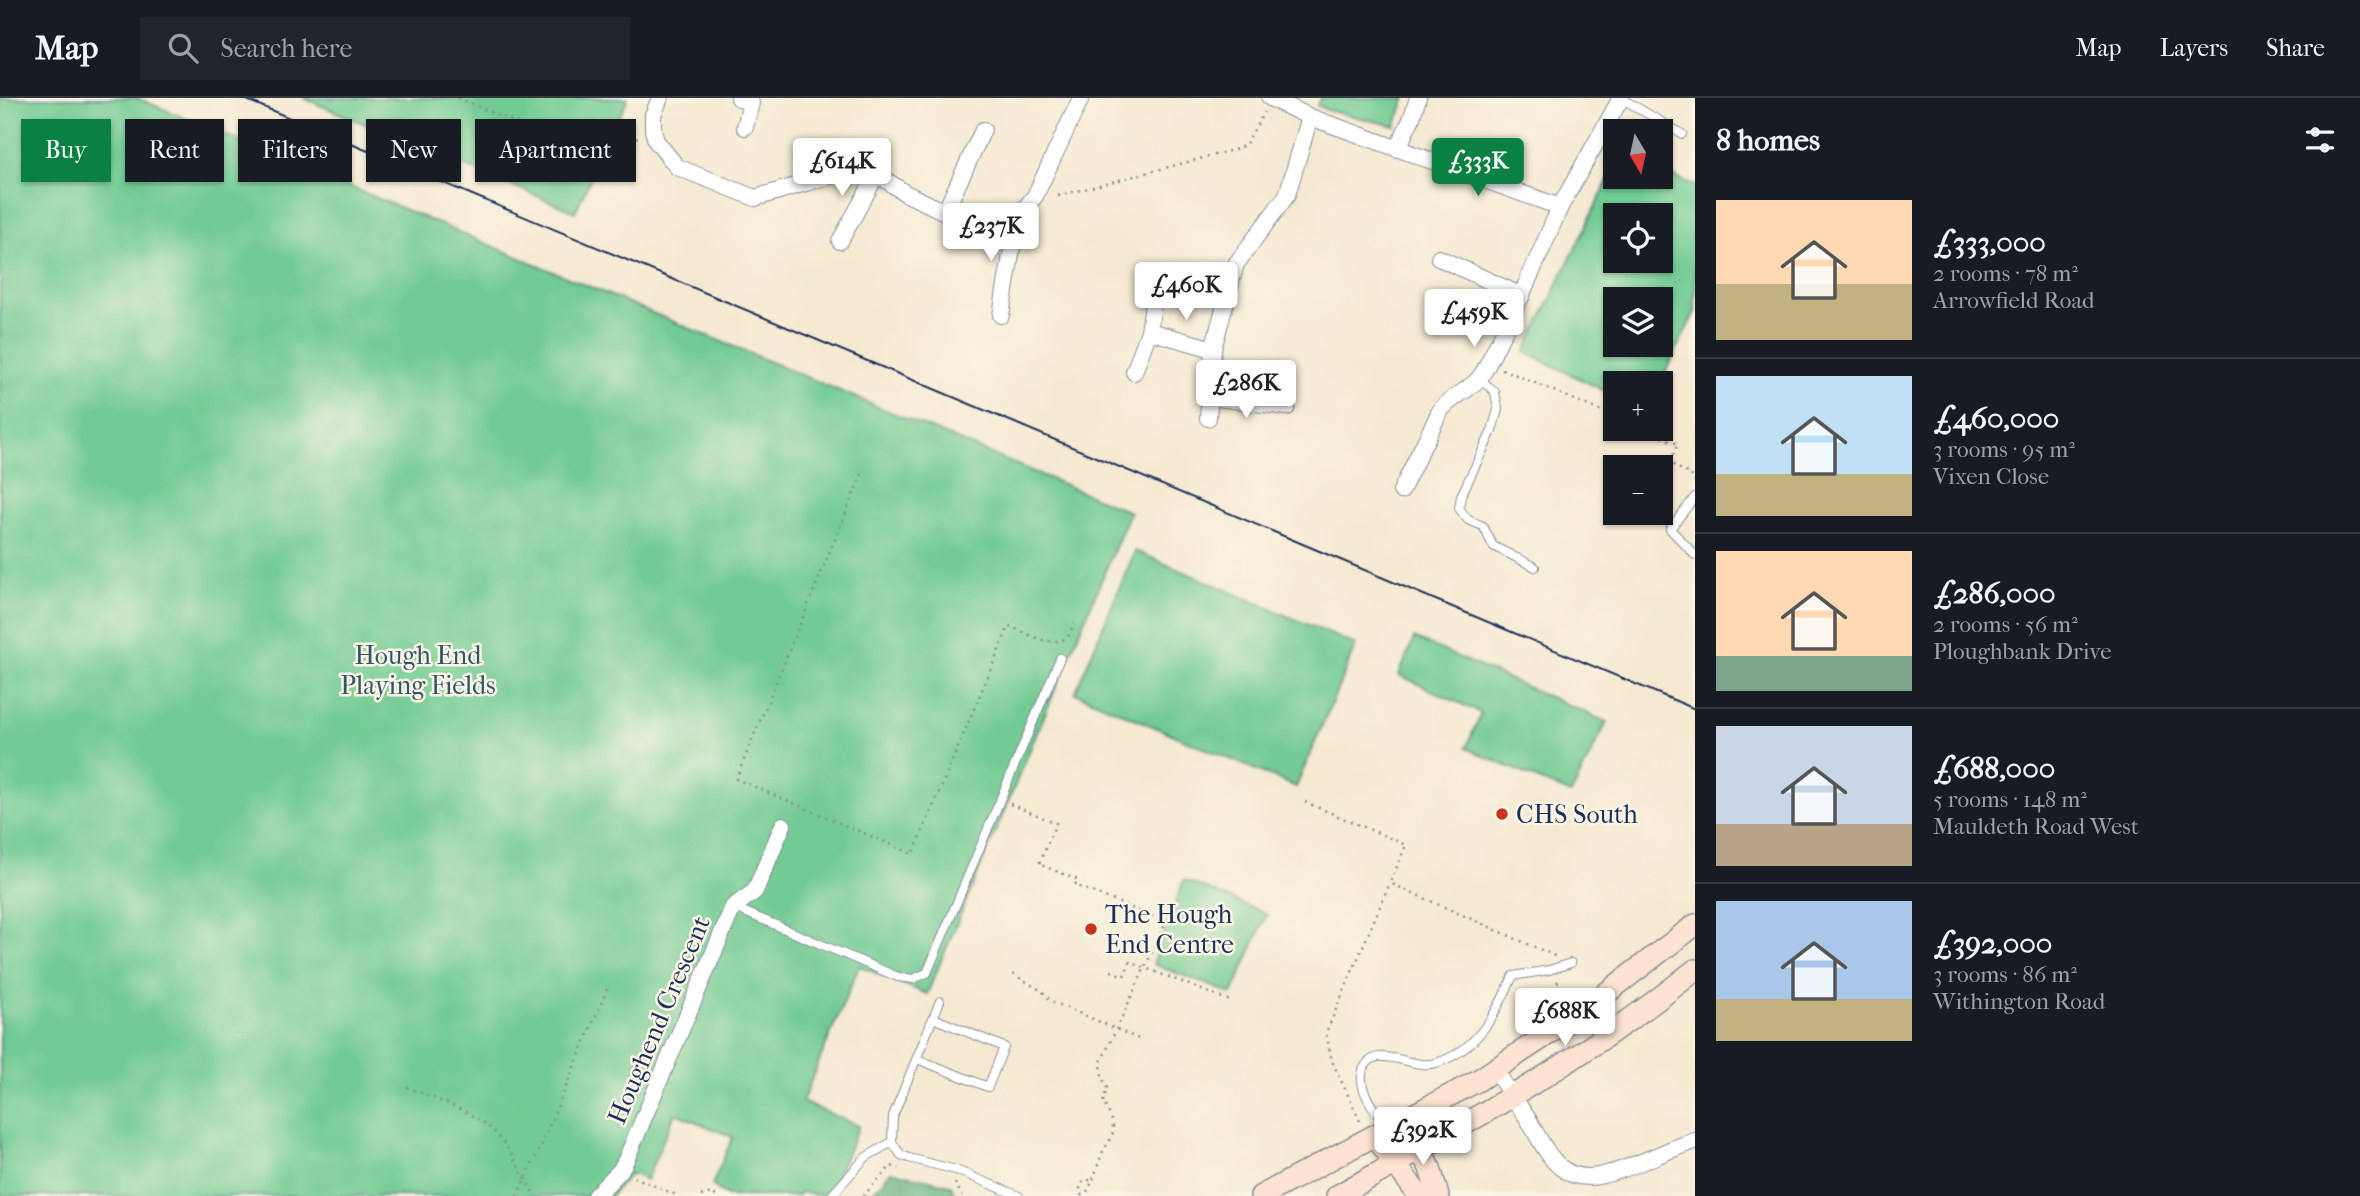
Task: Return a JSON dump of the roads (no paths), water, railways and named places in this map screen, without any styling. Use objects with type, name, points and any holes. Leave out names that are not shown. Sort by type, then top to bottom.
[{"type":"street","points":[[660,98],[653,115],[653,130],[656,141],[677,167],[755,198],[838,173],[877,174],[905,193],[968,221],[995,223],[1017,218]]},
{"type":"street","points":[[739,98],[751,103],[745,127]]},
{"type":"street","points":[[1001,315],[1017,218],[1035,196],[1081,98]]},
{"type":"street","points":[[1271,98],[1310,117],[1560,207]]},
{"type":"street","points":[[1397,149],[1418,98]]},
{"type":"street","points":[[1401,491],[1440,411],[1448,401],[1479,378],[1488,363],[1522,296],[1560,207],[1621,98]]},
{"type":"street","points":[[1208,418],[1213,349],[1236,264],[1287,195],[1310,117]]},
{"type":"street","points":[[945,212],[983,130]]},
{"type":"street","points":[[839,240],[877,174]]},
{"type":"street","points":[[1439,258],[1522,296]]},
{"type":"street","points":[[1134,372],[1149,331],[1157,278]]},
{"type":"street","points":[[1149,331],[1213,349]]},
{"type":"street","points":[[1210,397],[1287,407]]},
{"type":"street","name":"Houghend Crescent","points":[[595,1196],[621,1171],[733,907],[755,891],[783,825]]},
{"type":"street","points":[[1261,1196],[1495,1069],[1583,1011],[1695,925]]},
{"type":"street","points":[[1337,1196],[1550,1075],[1657,1002],[1695,970]]},
{"type":"street","points":[[1495,1069],[1526,1116],[1546,1154],[1556,1165],[1570,1173],[1585,1177],[1602,1176],[1695,1141]]},
{"type":"street","points":[[1382,1129],[1421,1149],[1438,1196]]},
{"type":"street","points":[[1382,1129],[1395,1163],[1419,1196]]},
{"type":"lane","points":[[1621,98],[1682,134]]},
{"type":"lane","points":[[1479,378],[1495,393],[1498,410],[1492,431],[1461,496],[1459,508],[1468,520],[1483,526],[1493,546],[1535,567]]},
{"type":"lane","points":[[1695,497],[1670,528],[1695,555]]},
{"type":"lane","points":[[733,907],[898,977],[920,977],[930,966],[1060,658]]},
{"type":"lane","points":[[1382,1129],[1364,1090],[1361,1074],[1367,1063],[1380,1056],[1435,1064],[1455,1054],[1481,1033],[1499,1007],[1513,976],[1549,970],[1571,962]]},
{"type":"lane","points":[[940,1001],[893,1116],[892,1142],[901,1155],[956,1170],[1019,1196]]},
{"type":"lane","points":[[917,1059],[988,1087],[1004,1047],[933,1018]]},
{"type":"lane","points":[[831,1196],[866,1157],[892,1142]]},
{"type":"tram line","points":[[242,98],[1695,709]]},
{"type":"place","name":"CHS South","points":[[1502,814]]},
{"type":"place","name":"The Hough End Centre","points":[[1091,929]]},
{"type":"park label","name":"Hough End Playing Fields","points":[[418,670]]}]
